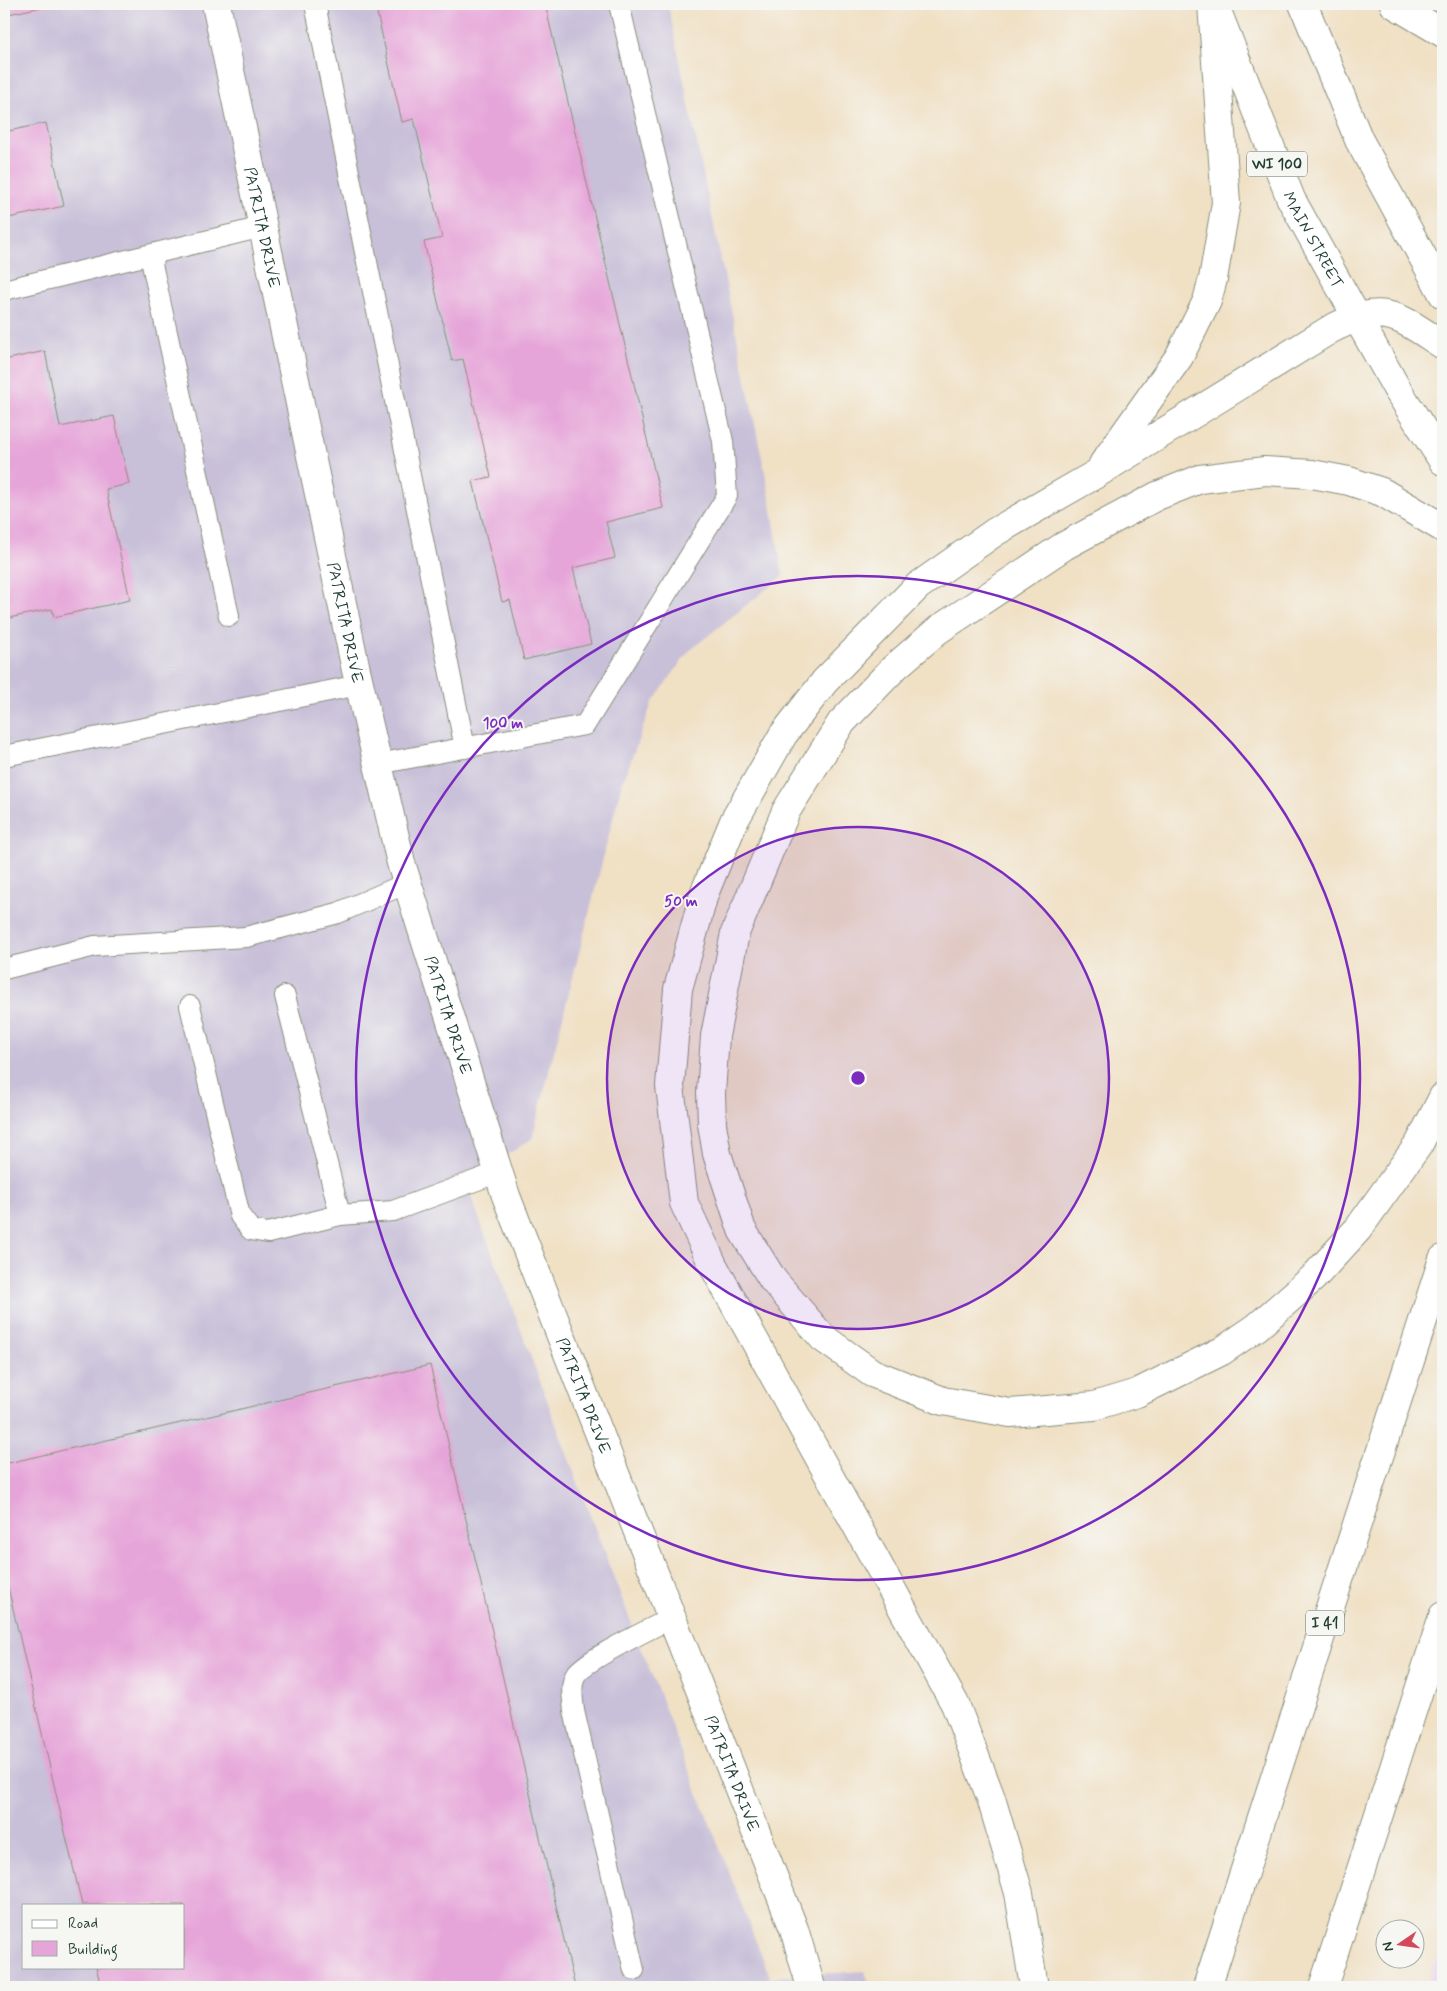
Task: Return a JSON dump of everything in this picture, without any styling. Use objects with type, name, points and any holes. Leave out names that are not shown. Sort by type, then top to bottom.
[{"type":"main road","name":"PATRITA DRIVE","points":[[216,4],[359,685],[408,883],[506,1196],[794,1929],[811,1987]]},
{"type":"main road","name":"MAIN STREET","points":[[1213,4],[1291,199],[1397,389],[1443,461]]},
{"type":"main road","points":[[1096,474],[1179,357],[1207,301],[1213,279],[1226,203],[1213,4]]},
{"type":"main road","points":[[1303,4],[1360,140],[1443,294]]},
{"type":"main road","points":[[1394,4],[1443,33]]},
{"type":"main road","points":[[1034,1987],[1018,1893],[992,1798],[956,1704],[713,1265],[684,1202],[670,1086],[678,990],[704,894],[734,821],[783,735],[825,681],[918,586],[995,532],[1096,474],[1331,329],[1356,317],[1377,313],[1389,314],[1411,324],[1443,346]]},
{"type":"main road","points":[[1443,528],[1382,492],[1349,481],[1312,474],[1265,471],[1200,479],[1157,496],[1064,546],[938,630],[895,666],[841,723],[786,811],[735,933],[715,1036],[711,1093],[712,1124],[717,1154],[742,1230],[773,1280],[823,1338],[872,1373],[943,1401],[1010,1413],[1094,1406],[1137,1393],[1222,1351],[1257,1326],[1312,1278],[1358,1229],[1419,1144],[1443,1097]]},
{"type":"main road","name":"I 41","points":[[1208,1987],[1443,1259]]},
{"type":"main road","points":[[1323,1987],[1443,1616]]},
{"type":"lane","points":[[314,4],[466,748]]},
{"type":"lane","points":[[378,764],[585,725],[728,496],[723,441],[619,4]]},
{"type":"lane","points":[[4,290],[263,227]]},
{"type":"lane","points":[[150,255],[229,616]]},
{"type":"lane","points":[[4,756],[359,685]]},
{"type":"lane","points":[[4,969],[95,946],[246,937],[338,913],[408,883]]},
{"type":"lane","points":[[285,996],[340,1215]]},
{"type":"lane","points":[[190,1006],[240,1216],[251,1230],[268,1232],[340,1215],[393,1211],[499,1172]]},
{"type":"lane","points":[[634,1970],[574,1711],[572,1689],[576,1674],[598,1657],[672,1618]]},
{"type":"shaded area","points":[[4,4],[668,4],[769,492],[783,576],[689,651],[652,703],[621,787],[532,1139],[465,1181],[608,1563],[770,1977],[865,1971],[870,1987],[4,1987]]},
{"type":"shaded area","points":[[1443,1939],[1443,1987],[1427,1987]]},
{"type":"building","points":[[4,4],[51,4],[51,5],[4,15]]},
{"type":"building","points":[[375,4],[545,4],[663,508],[606,522],[615,558],[573,568],[591,644],[524,660],[510,600],[502,602],[473,481],[491,477],[463,359],[452,361],[424,242],[442,238],[414,119],[402,122]]},
{"type":"building","points":[[46,123],[64,206],[4,219],[4,132]]},
{"type":"building","points":[[45,351],[60,427],[114,416],[129,484],[106,489],[130,600],[54,617],[52,609],[4,619],[4,360]]},
{"type":"building","points":[[430,1365],[575,1987],[101,1987],[96,1968],[185,1968],[185,1904],[82,1904],[4,1570],[4,1464]]}]
